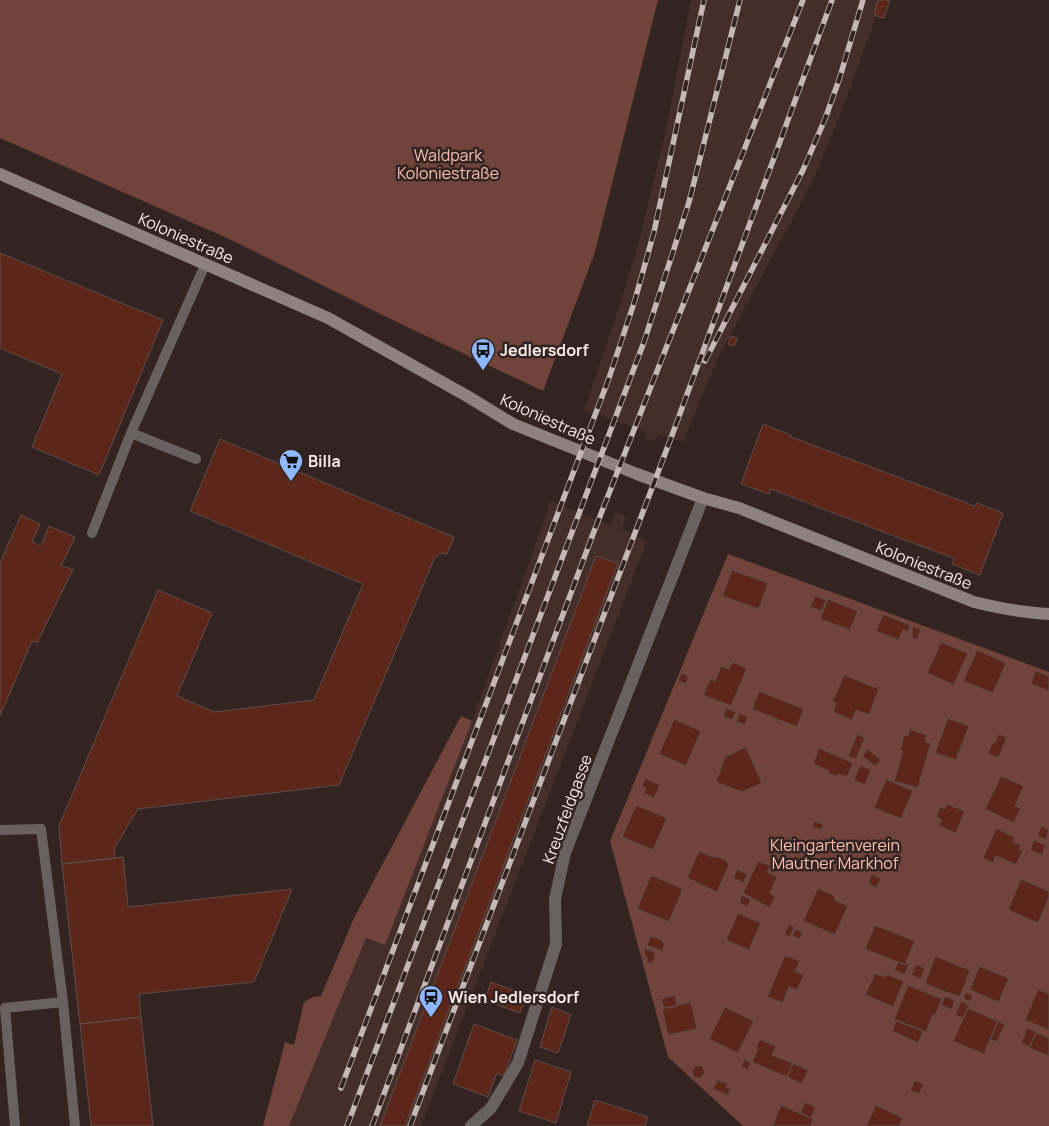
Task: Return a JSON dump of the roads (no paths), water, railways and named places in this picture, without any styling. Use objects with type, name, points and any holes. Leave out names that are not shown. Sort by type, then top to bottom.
[{"type":"street","name":"Koloniestraße","points":[[0,174],[328,318],[467,396],[512,424],[628,471],[702,498],[739,508],[974,602],[1033,614],[1049,614]]},
{"type":"street","name":"Kreuzfeldgasse","points":[[471,1126],[491,1108],[518,1063],[556,944],[555,899],[565,853],[702,498]]},
{"type":"lane","points":[[92,532],[131,434],[205,264]]},
{"type":"lane","points":[[131,434],[196,459]]},
{"type":"lane","points":[[0,830],[41,829],[63,1002],[75,1126]]},
{"type":"lane","points":[[15,1126],[5,1008],[63,1002]]},
{"type":"railway","points":[[341,1088],[609,378],[635,300],[654,232],[704,0]]},
{"type":"railway","points":[[347,1126],[644,342],[689,202],[740,0]]},
{"type":"railway","points":[[372,1126],[593,534],[803,0]]},
{"type":"railway","points":[[410,1126],[671,438],[832,0]]},
{"type":"railway","points":[[705,361],[803,170],[839,80],[863,0]]},
{"type":"place","name":"Jedlersdorf","points":[[483,371]]},
{"type":"place","name":"Billa","points":[[291,482]]},
{"type":"place","name":"Wien Jedlersdorf","points":[[431,1018]]},
{"type":"park label","name":"Waldpark Koloniestraße","points":[[448,164]]},
{"type":"park label","name":"Kleingartenverein Mautner Markhof","points":[[835,854]]}]
